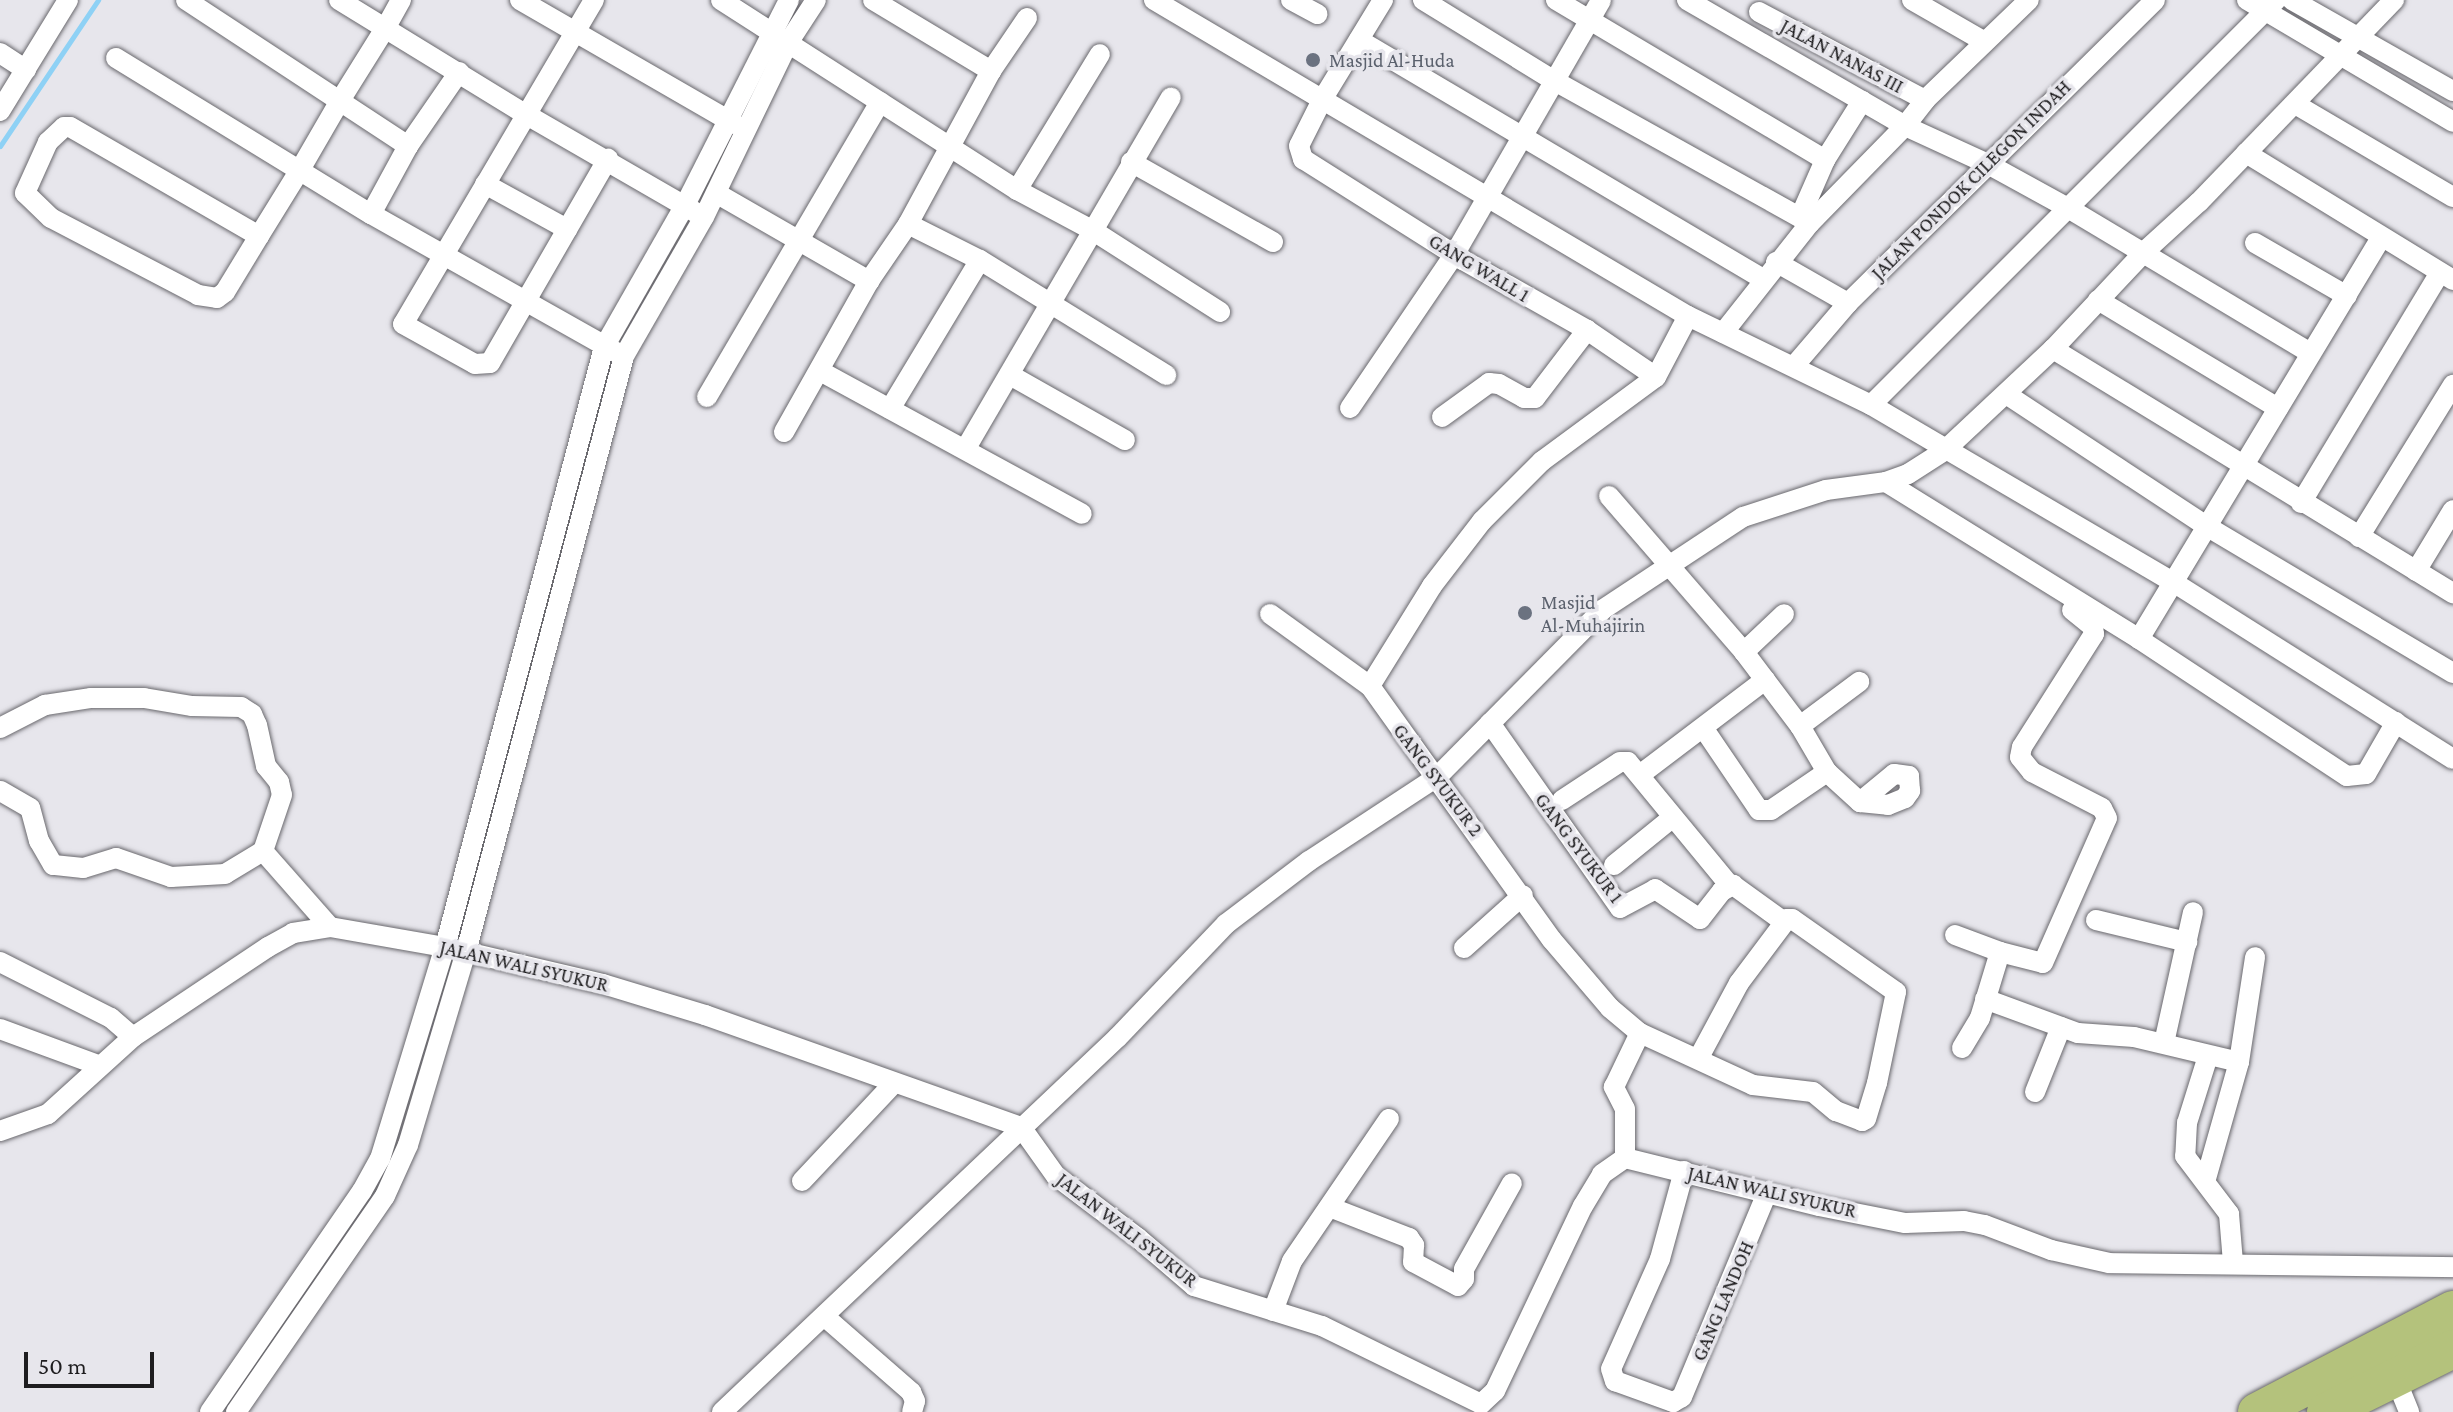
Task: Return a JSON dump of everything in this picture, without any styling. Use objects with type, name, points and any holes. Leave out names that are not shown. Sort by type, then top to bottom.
[{"type":"highway","points":[[2257,1412],[2453,1310]]},
{"type":"highway","points":[[2326,1412],[2453,1349]]},
{"type":"street","points":[[0,111],[68,0]]},
{"type":"street","points":[[186,0],[341,99],[408,146]]},
{"type":"street","points":[[339,0],[527,115],[704,217]]},
{"type":"street","points":[[259,236],[70,127],[64,127],[48,142],[25,193],[51,218],[207,298],[225,292],[386,27],[401,0]]},
{"type":"street","points":[[520,0],[746,129]]},
{"type":"street","points":[[594,0],[403,318],[404,326],[475,364],[487,364],[494,359],[608,159]]},
{"type":"street","points":[[721,0],[1017,190],[1092,230],[1220,312]]},
{"type":"street","points":[[210,1412],[362,1191],[380,1159],[445,947],[604,347],[685,205],[770,32],[789,0]]},
{"type":"street","points":[[236,1412],[385,1196],[408,1145],[466,952],[624,356],[704,217],[788,43],[816,0]]},
{"type":"street","points":[[873,0],[991,71]]},
{"type":"street","points":[[1154,0],[1487,200],[1688,316],[1871,405],[1944,451],[2173,582],[2453,759]]},
{"type":"street","points":[[1291,0],[1317,14]]},
{"type":"street","points":[[1322,100],[1383,0]]},
{"type":"street","points":[[1423,0],[1553,80],[1805,220]]},
{"type":"street","points":[[1556,0],[1825,160]]},
{"type":"street","points":[[1350,408],[1454,255],[1601,0]]},
{"type":"street","points":[[1687,0],[1905,126],[1986,163],[2068,208],[2310,353]]},
{"type":"street","points":[[1912,0],[1985,42]]},
{"type":"street","points":[[1723,333],[1805,220],[1905,126],[1925,100],[2029,0]]},
{"type":"street","name":"JALAN PONDOK CILEGON INDAH","points":[[1794,366],[1848,303],[1986,163],[2155,0]]},
{"type":"street","points":[[2247,0],[2271,5],[2339,53],[2453,122]]},
{"type":"street","points":[[2292,0],[2453,91]]},
{"type":"street","points":[[722,1412],[1118,1037],[1198,951],[1250,903],[1437,777],[1602,610],[1673,567],[1743,517],[1771,505],[1826,490],[1886,482],[1908,474],[1944,451],[2053,349],[2144,252],[2295,104],[2339,53],[2394,0]]},
{"type":"street","points":[[1871,405],[2271,5]]},
{"type":"street","points":[[1746,32],[1762,6]]},
{"type":"street","name":"JALAN NANAS III","points":[[1762,6],[1925,100]]},
{"type":"street","points":[[784,432],[869,281],[908,224],[991,71],[1027,18]]},
{"type":"street","points":[[1359,40],[1763,279]]},
{"type":"street","points":[[0,53],[26,70]]},
{"type":"street","points":[[1017,190],[1100,54]]},
{"type":"street","points":[[116,58],[301,168],[371,214],[624,356]]},
{"type":"street","points":[[371,214],[408,146],[459,72]]},
{"type":"street","points":[[966,448],[1171,97]]},
{"type":"street","name":"GANG WALL 1","points":[[1322,100],[1299,146],[1303,159],[1454,255],[1587,330],[1656,377]]},
{"type":"street","points":[[1805,220],[1825,160],[1862,101]]},
{"type":"street","points":[[707,397],[880,102]]},
{"type":"street","points":[[2295,104],[2453,197]]},
{"type":"street","points":[[2246,153],[2446,276],[2301,503]]},
{"type":"street","points":[[1131,162],[1273,242]]},
{"type":"street","points":[[485,184],[567,229]]},
{"type":"street","points":[[716,193],[869,281]]},
{"type":"street","points":[[908,224],[980,260],[1166,375]]},
{"type":"street","points":[[2139,639],[2381,238]]},
{"type":"street","points":[[2255,243],[2347,296]]},
{"type":"street","points":[[890,409],[980,260]]},
{"type":"street","points":[[1776,262],[1848,303]]},
{"type":"street","points":[[2098,300],[2278,408]]},
{"type":"street","points":[[1370,686],[1432,586],[1482,521],[1542,461],[1656,377],[1688,316]]},
{"type":"street","points":[[1442,417],[1489,383],[1499,384],[1524,398],[1535,398],[1587,330]]},
{"type":"street","points":[[2053,349],[2453,593]]},
{"type":"street","points":[[820,371],[1082,514]]},
{"type":"street","points":[[1010,375],[1125,440]]},
{"type":"street","points":[[2359,537],[2453,385]]},
{"type":"street","points":[[2006,394],[2208,527],[2453,673]]},
{"type":"street","points":[[573,455],[596,462]]},
{"type":"street","points":[[1886,482],[2139,639],[2347,776],[2366,774],[2396,722]]},
{"type":"street","points":[[1609,496],[1744,652],[1800,726],[1827,772],[1860,802]]},
{"type":"street","points":[[2416,571],[2453,510]]},
{"type":"street","points":[[1955,935],[2000,952],[2043,963],[2107,818],[2102,808],[2032,772],[2020,757],[2022,747],[2094,634],[2087,620],[2062,603],[2034,575]]},
{"type":"street","name":"GANG SYUKUR 2","points":[[1270,614],[1370,686],[1572,966],[1610,1008],[1640,1033],[1759,1086],[1813,1092],[1836,1111],[1862,1121],[1866,1119],[1877,1083],[1896,992],[1792,919],[1783,921]]},
{"type":"street","points":[[1744,652],[1784,614]]},
{"type":"street","points":[[1641,774],[1765,680]]},
{"type":"street","points":[[1800,726],[1859,682]]},
{"type":"street","points":[[0,728],[45,705],[91,698],[144,698],[248,710],[261,736],[266,766],[279,782],[282,795],[263,851],[225,874],[171,877],[116,858],[83,868],[53,865],[45,853],[27,804],[0,791]]},
{"type":"street","name":"GANG SYUKUR 1","points":[[1490,723],[1620,908],[1655,889],[1694,919],[1700,919],[1722,891],[1733,885],[1783,921]]},
{"type":"street","points":[[1704,729],[1759,810],[1771,810],[1827,772]]},
{"type":"street","points":[[1562,800],[1620,762],[1628,762],[1727,882]]},
{"type":"street","points":[[1614,865],[1672,818]]},
{"type":"street","points":[[263,851],[330,927]]},
{"type":"street","points":[[1464,948],[1523,895]]},
{"type":"street","points":[[2164,1043],[2193,912]]},
{"type":"street","points":[[2096,920],[2187,942]]},
{"type":"street","points":[[1698,1059],[1739,983],[1783,921]]},
{"type":"street","name":"JALAN WALI SYUKUR","points":[[3,1127],[48,1114],[79,1088],[98,1065],[133,1037],[293,933],[330,927],[445,947],[603,984],[705,1015],[1021,1127],[1056,1176],[1138,1238],[1194,1286],[1366,1345],[1489,1408],[1583,1206],[1602,1174],[1625,1158],[1905,1223],[1964,1221],[1985,1225],[2051,1250],[2109,1263],[2453,1267]]},
{"type":"street","points":[[1962,1048],[1980,1018],[2000,952]]},
{"type":"street","points":[[2206,1179],[2239,1062],[2255,957]]},
{"type":"street","points":[[0,962],[111,1018],[133,1037]]},
{"type":"street","points":[[1985,999],[2078,1033],[2164,1043],[2239,1062]]},
{"type":"street","points":[[2035,1092],[2061,1027]]},
{"type":"street","points":[[0,1029],[98,1065]]},
{"type":"street","points":[[1625,1158],[1625,1109],[1614,1087],[1640,1033]]},
{"type":"street","points":[[2208,1056],[2184,1140],[2185,1156],[2193,1169],[2206,1179],[2229,1214],[2233,1263]]},
{"type":"street","points":[[802,1181],[894,1083]]},
{"type":"street","points":[[1273,1311],[1292,1261],[1332,1208],[1389,1119]]},
{"type":"street","name":"GANG LANDOH","points":[[1684,1171],[1660,1259],[1611,1369],[1615,1381],[1673,1402],[1682,1397],[1767,1193]]},
{"type":"street","points":[[1332,1208],[1409,1238],[1414,1245],[1413,1262],[1458,1286],[1464,1279],[1464,1269],[1512,1183]]},
{"type":"street","points":[[824,1316],[911,1392],[915,1401],[912,1412]]},
{"type":"street","points":[[2395,1377],[2409,1412]]},
{"type":"waterway","points":[[0,146],[98,0]]},
{"type":"place","name":"Masjid Al-Huda","points":[[1313,60]]},
{"type":"place","name":"Masjid Al-Muhajirin","points":[[1525,613]]}]
